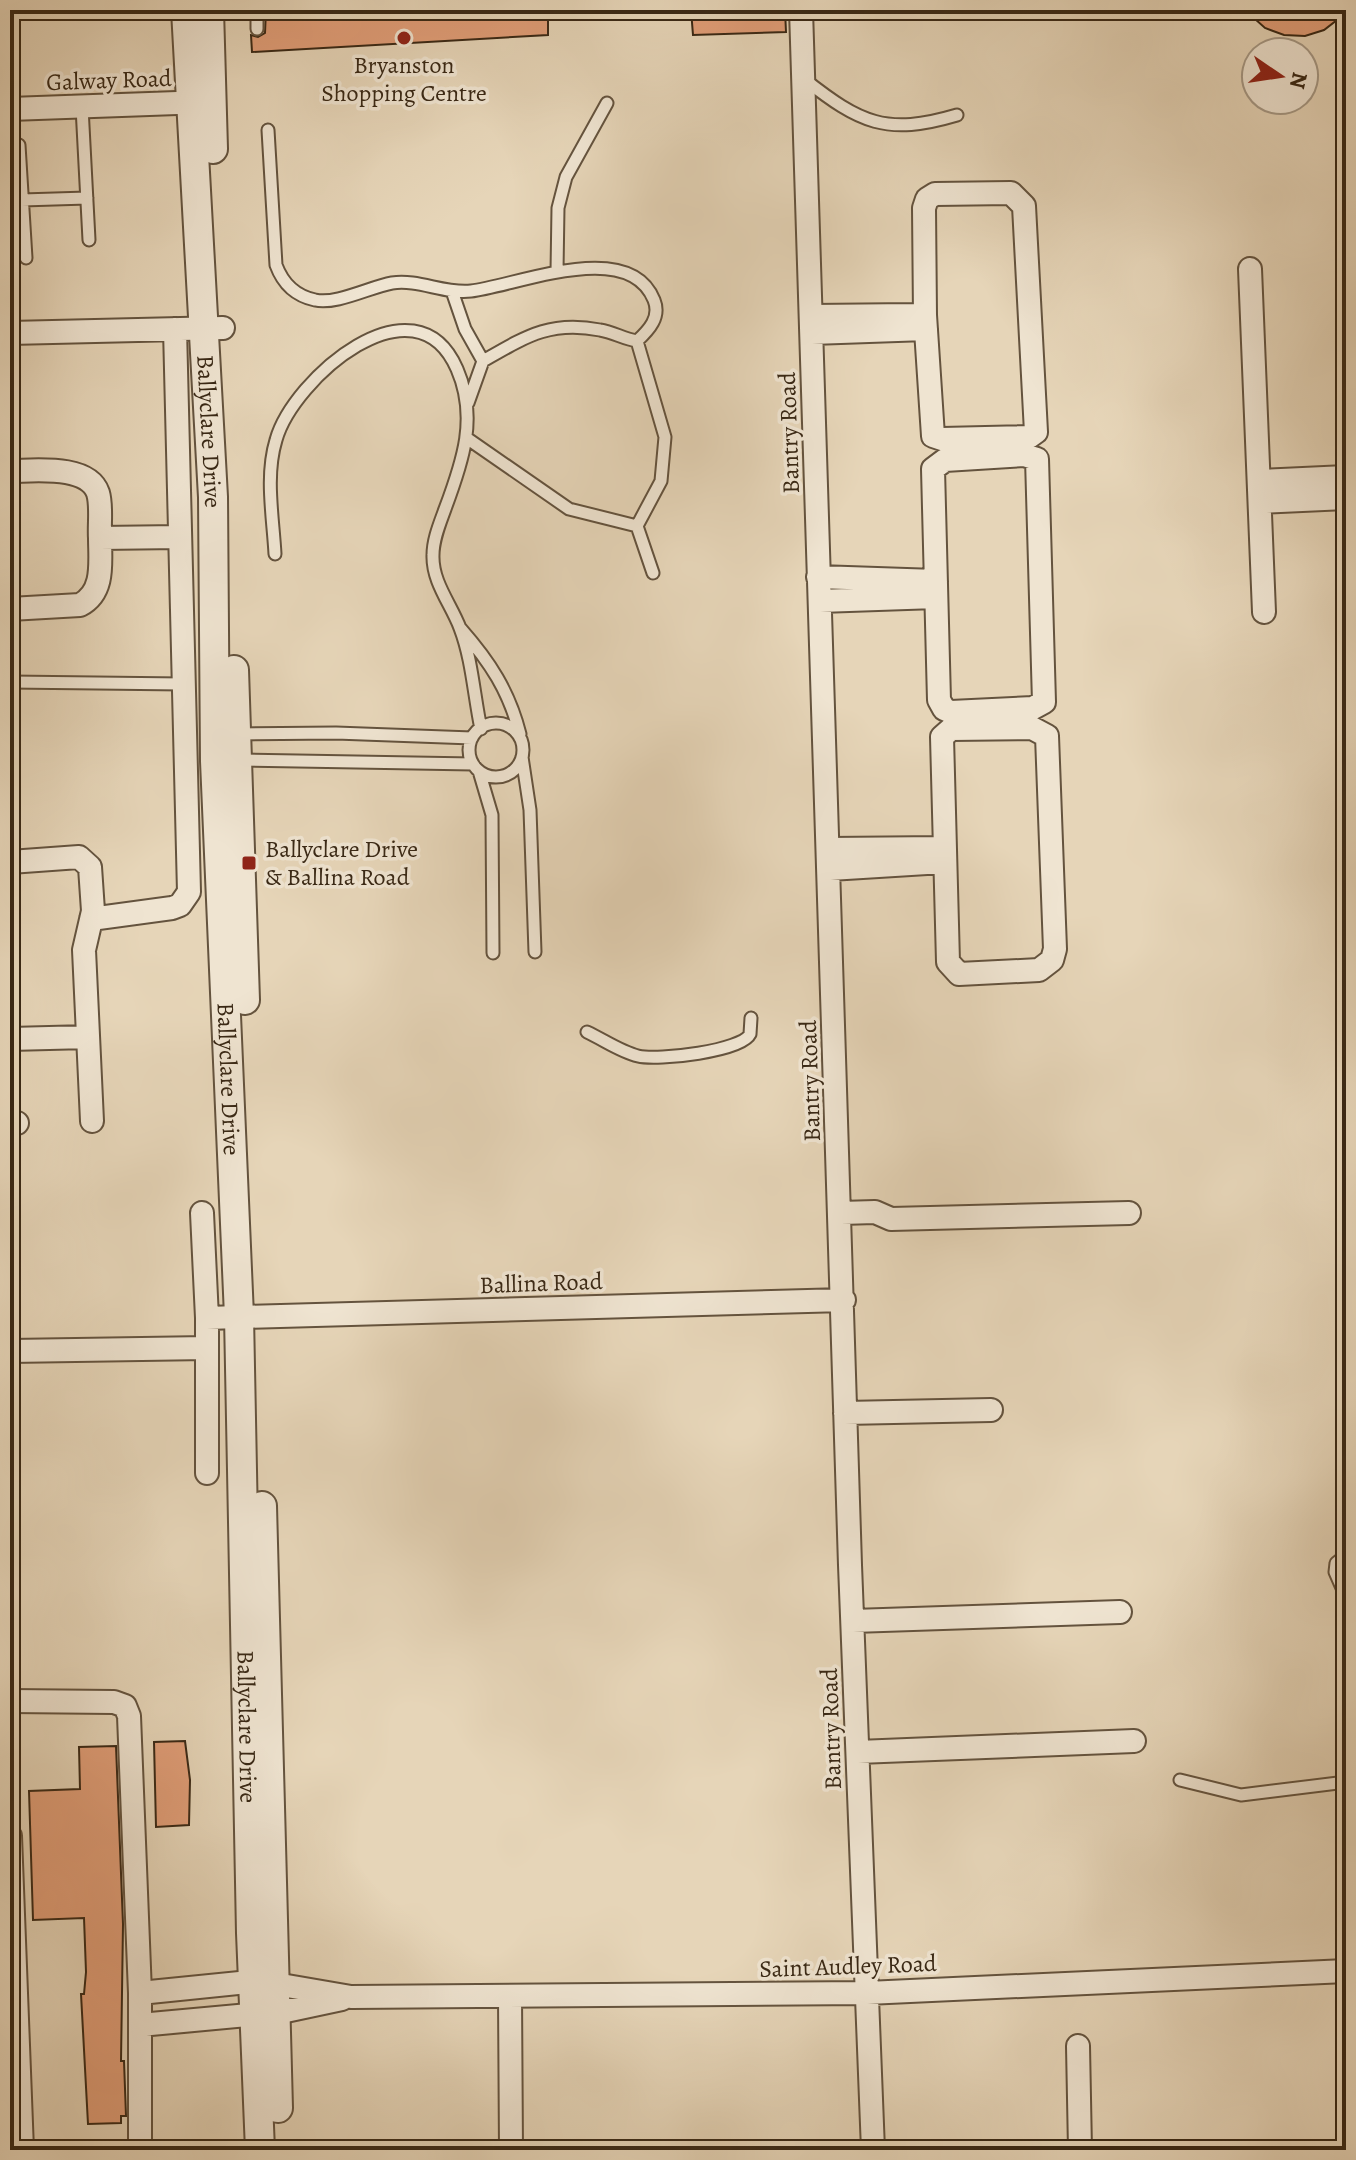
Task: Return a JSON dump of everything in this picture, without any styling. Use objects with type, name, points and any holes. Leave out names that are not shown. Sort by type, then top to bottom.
[{"type":"street","name":"Ballyclare Drive","points":[[186,10],[201,102],[214,328],[213,497],[248,1316],[265,1982],[260,2150]]},
{"type":"street","name":"Ballyclare Drive","points":[[201,102],[209,10]]},
{"type":"street","name":"Bantry Road","points":[[801,10],[842,1222],[845,1413],[873,2150]]},
{"type":"street","name":"Galway Road","points":[[10,109],[201,102]]},
{"type":"street","points":[[935,194],[1016,195],[1024,206],[1038,424],[1036,432],[1029,437],[942,439],[933,436],[926,322],[924,215],[927,199],[935,194]]},
{"type":"street","points":[[1250,269],[1264,612]]},
{"type":"street","points":[[811,325],[926,322]]},
{"type":"street","points":[[10,333],[214,328]]},
{"type":"street","points":[[91,919],[172,908],[187,897],[175,329]]},
{"type":"street","points":[[1024,455],[1037,459],[1044,698],[1041,706],[962,712],[944,709],[938,691],[936,589],[933,469],[945,460],[1024,455]]},
{"type":"street","points":[[10,471],[59,471],[90,482],[98,492],[100,538],[100,575],[89,600],[80,605],[10,609]]},
{"type":"street","points":[[1259,491],[1346,477]]},
{"type":"street","points":[[1259,491],[1346,498]]},
{"type":"street","points":[[100,538],[179,537]]},
{"type":"street","points":[[818,577],[936,589]]},
{"type":"street","points":[[820,601],[936,589]]},
{"type":"street","points":[[1032,728],[1044,732],[1055,949],[1047,967],[966,974],[951,969],[943,855],[941,743],[945,732],[951,729],[1032,728]]},
{"type":"street","points":[[829,859],[943,855]]},
{"type":"street","points":[[10,862],[84,859],[90,867],[91,919],[84,950],[92,1121]]},
{"type":"street","points":[[10,1039],[88,1037]]},
{"type":"street","points":[[202,1213],[207,1318],[207,1473]]},
{"type":"street","points":[[842,1222],[876,1227],[891,1219],[1129,1213]]},
{"type":"street","name":"Ballina Road","points":[[207,1318],[844,1300]]},
{"type":"street","points":[[10,1351],[207,1348]]},
{"type":"street","points":[[845,1413],[991,1410]]},
{"type":"street","points":[[853,1621],[1120,1612]]},
{"type":"street","points":[[10,1701],[101,1701],[125,1706],[129,1716],[140,1993],[140,2150]]},
{"type":"street","points":[[858,1752],[1134,1741]]},
{"type":"street","points":[[10,1836],[22,2150]]},
{"type":"street","name":"Saint Audley Road","points":[[140,2025],[265,2013],[351,1997],[867,1993],[1346,1971]]},
{"type":"street","name":"Saint Audley Road","points":[[140,1993],[265,1982],[351,1997]]},
{"type":"street","points":[[510,1996],[511,2150]]},
{"type":"street","name":"Ballyclare Drive","points":[[265,2013],[279,2150]]},
{"type":"street","points":[[1078,2046],[1080,2150]]},
{"type":"lane","points":[[257,10],[257,29]]},
{"type":"lane","points":[[803,78],[831,101],[865,119],[893,126],[919,126],[957,115]]},
{"type":"lane","points":[[557,271],[558,208],[566,177],[607,103]]},
{"type":"lane","points":[[82,107],[89,240]]},
{"type":"lane","points":[[268,130],[276,265],[281,279],[299,294],[329,301],[364,288],[397,282],[472,291],[557,271],[596,269],[640,281],[652,294],[658,309],[654,323],[637,341]]},
{"type":"lane","points":[[19,145],[26,258]]},
{"type":"lane","points":[[22,200],[87,198]]},
{"type":"lane","points":[[452,291],[465,329],[483,361]]},
{"type":"lane","points":[[468,403],[483,361],[538,330],[573,326],[637,341]]},
{"type":"lane","points":[[275,554],[270,466],[276,439],[303,393],[359,342],[376,334],[397,330],[431,336],[444,346],[457,369],[468,403],[468,439],[433,555],[442,593],[460,629],[491,662],[512,705],[521,739],[530,810],[535,952]]},
{"type":"lane","points":[[637,341],[665,437],[661,481],[637,526],[653,573]]},
{"type":"lane","points":[[468,439],[569,509],[637,526]]},
{"type":"lane","points":[[460,629],[476,734],[470,755],[492,815],[493,953]]},
{"type":"lane","points":[[10,682],[183,684]]},
{"type":"lane","points":[[184,765],[225,748],[336,733],[476,734],[501,724],[521,739]]},
{"type":"lane","points":[[184,740],[225,748],[476,767],[487,775],[505,776],[519,765],[522,757]]},
{"type":"lane","points":[[587,1032],[636,1056],[670,1057],[740,1045],[750,1034],[751,1018]]},
{"type":"lane","points":[[1346,1555],[1336,1563],[1335,1572],[1346,1597]]},
{"type":"lane","points":[[1180,1780],[1241,1795],[1346,1782]]},
{"type":"building","name":"Bryanston Shopping Centre","points":[[266,10],[548,10],[548,35],[252,52],[251,35],[258,37],[265,33]]},
{"type":"building","points":[[691,10],[785,10],[786,32],[693,35]]},
{"type":"building","points":[[1245,10],[1346,10],[1324,30],[1305,36],[1284,35],[1265,28]]},
{"type":"building","points":[[185,1741],[190,1780],[189,1825],[156,1827],[154,1742]]},
{"type":"building","points":[[116,1746],[123,1924],[121,2061],[124,2061],[126,2116],[121,2116],[121,2123],[88,2124],[81,1994],[84,1994],[86,1972],[84,1918],[33,1920],[29,1791],[80,1789],[79,1747]]},
{"type":"place","name":"Bryanston Shopping Centre","points":[[404,38]]},
{"type":"place","name":"Ballyclare Drive & Ballina Road","points":[[249,863]]}]
